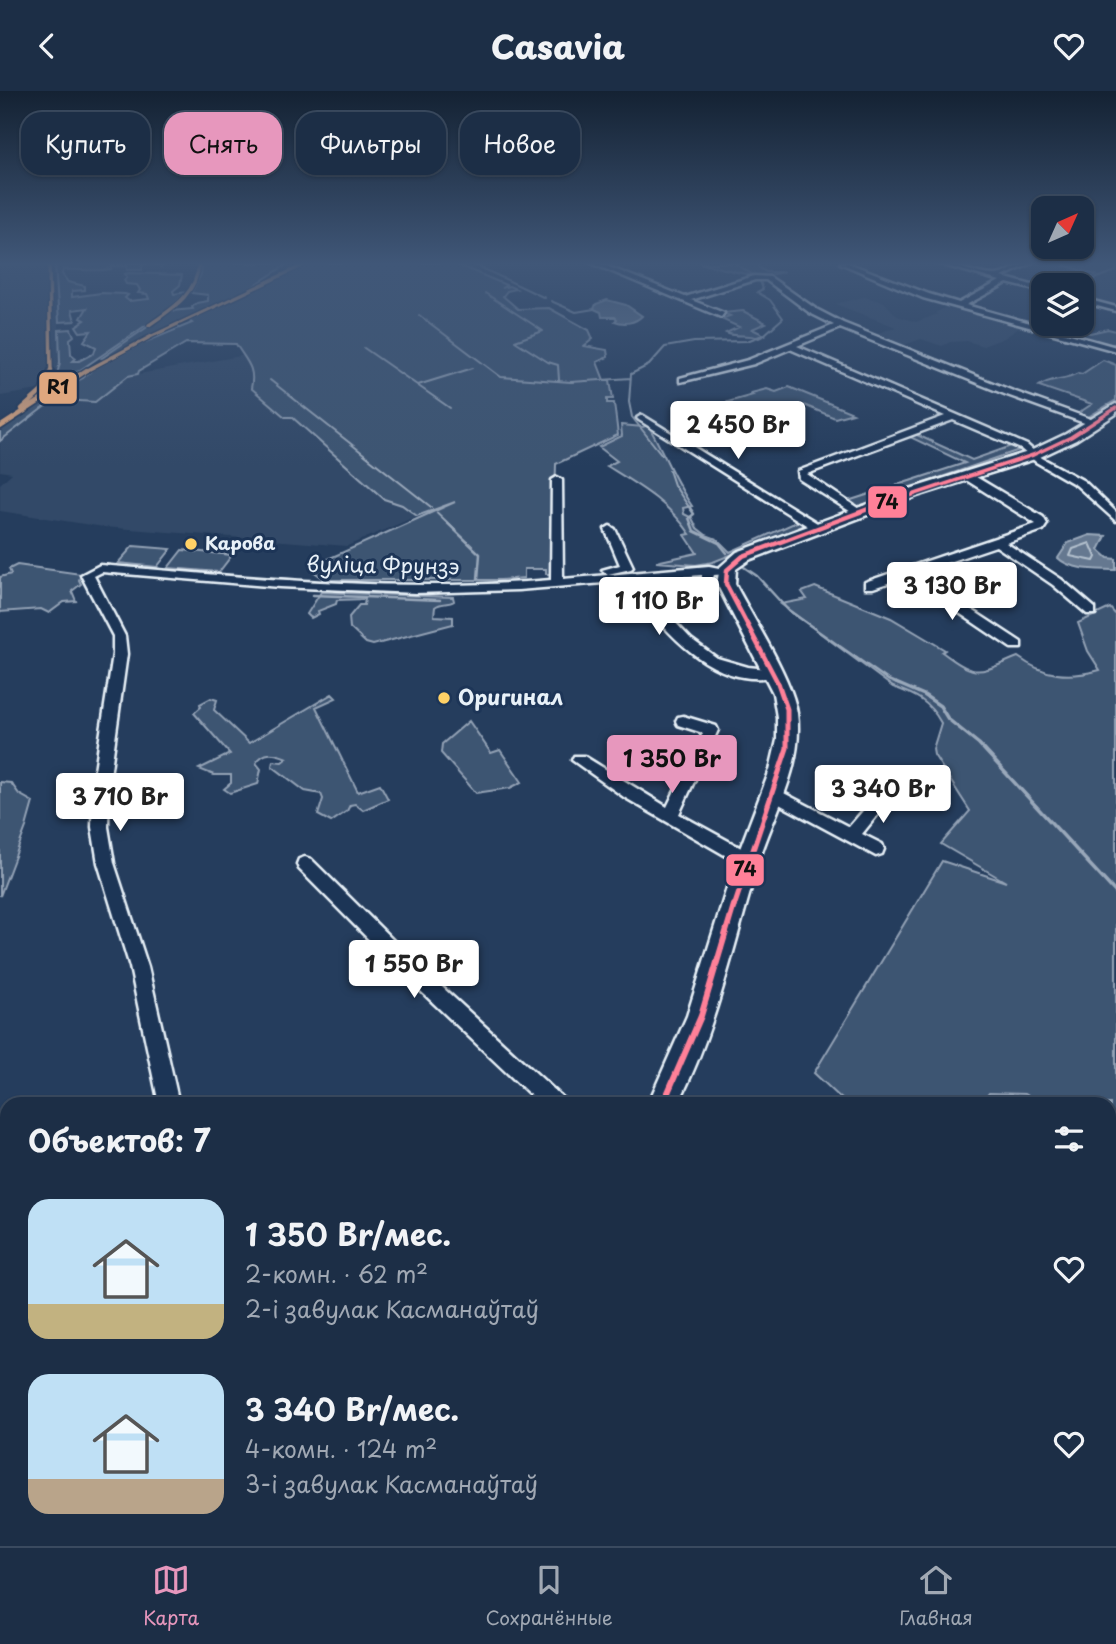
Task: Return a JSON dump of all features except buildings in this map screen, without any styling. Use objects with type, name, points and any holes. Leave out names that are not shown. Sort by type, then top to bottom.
[{"type":"main road","points":[[666,1097],[698,1031],[748,860],[785,756],[789,732],[783,693],[717,571],[743,556],[818,528],[1033,455],[1116,408]]},
{"type":"street","points":[[683,380],[751,362],[825,331]]},
{"type":"street","points":[[857,331],[1010,393],[1093,423]]},
{"type":"street","points":[[1050,331],[1116,349]]},
{"type":"street","points":[[791,346],[1019,444],[1080,483],[1116,518]]},
{"type":"street","points":[[860,513],[803,477],[802,473],[954,417]]},
{"type":"street","points":[[642,418],[818,528]]},
{"type":"street","points":[[869,585],[997,543],[1039,528],[1042,524],[1039,519],[967,476]]},
{"type":"street","points":[[557,480],[557,578],[624,569],[626,567],[610,529]]},
{"type":"street","points":[[997,543],[1057,582],[1091,611]]},
{"type":"street","name":"вуліца Фрунзэ","points":[[167,1097],[139,967],[104,851],[100,827],[101,783],[114,709],[120,645],[119,636],[86,575],[100,568],[302,586],[461,589],[557,578],[717,571]]},
{"type":"street","points":[[717,571],[707,580],[648,592],[645,597],[708,661],[726,669],[772,673]]},
{"type":"street","points":[[907,572],[1016,645]]},
{"type":"street","points":[[671,815],[711,730],[683,721]]},
{"type":"street","points":[[579,760],[629,793],[748,860]]},
{"type":"street","points":[[852,835],[887,793]]},
{"type":"street","points":[[773,794],[876,849]]},
{"type":"street","points":[[305,864],[412,971],[547,1097]]},
{"type":"shaded area","points":[[0,331],[58,331],[60,362],[55,384],[51,388],[0,396]]},
{"type":"shaded area","points":[[59,331],[72,331],[74,336],[70,339],[71,354],[76,358],[73,361],[79,361],[94,353],[96,347],[84,341],[91,331],[79,331],[138,331],[61,383],[55,384],[60,362]]},
{"type":"shaded area","points":[[142,331],[165,331],[107,359],[102,358]]},
{"type":"shaded area","points":[[173,331],[589,331],[593,339],[584,346],[607,350],[608,357],[597,362],[604,380],[610,380],[613,399],[607,399],[607,403],[614,403],[618,435],[556,464],[553,574],[546,574],[546,569],[524,569],[524,578],[501,580],[322,580],[323,578],[313,571],[321,562],[455,502],[417,516],[402,505],[384,499],[292,417],[285,417],[251,388],[251,369],[236,344],[186,343],[138,374],[128,376],[95,402],[63,400],[57,404],[48,404],[0,441],[0,429],[52,393],[143,343]]},
{"type":"shaded area","points":[[756,331],[765,335],[759,338],[726,333]]},
{"type":"shaded area","points":[[1015,331],[983,346],[967,341],[950,342],[942,346],[921,339],[901,346],[878,337],[878,333]]},
{"type":"shaded area","points":[[1116,331],[1116,343],[1110,346],[1077,336],[1094,336],[1094,332]]},
{"type":"shaded area","points":[[246,355],[254,376],[251,388],[285,417],[292,416],[384,499],[402,505],[417,516],[347,546],[104,527],[0,511],[0,484],[12,473],[0,471],[0,441],[48,404],[57,404],[63,400],[95,402],[128,376]]},
{"type":"shaded area","points":[[1103,360],[1116,365],[1116,400],[1088,417],[1077,414],[1092,404],[1039,386],[1048,381],[1082,374]]},
{"type":"shaded area","points":[[789,387],[853,413],[835,418],[804,405],[794,408],[788,405],[761,413],[774,422],[748,438],[727,423],[696,408],[704,406],[713,410],[728,402],[753,395],[751,393],[767,389],[776,392]]},
{"type":"shaded area","points":[[621,425],[648,425],[692,506],[683,508],[684,514],[692,518],[697,528],[717,539],[730,552],[801,520],[805,525],[713,562],[696,565],[656,562],[697,553],[685,535],[690,534],[673,513],[653,496],[607,466],[617,461],[599,447],[622,436]]},
{"type":"shaded area","points":[[915,434],[972,460],[1014,445],[1022,449],[856,507],[845,502],[965,463],[910,437]]},
{"type":"shaded area","points":[[133,546],[171,549],[157,567],[118,563]]},
{"type":"shaded area","points":[[182,550],[232,555],[219,572],[168,568]]},
{"type":"shaded area","points":[[17,565],[81,574],[81,584],[72,591],[76,601],[64,602],[49,613],[41,609],[0,612],[0,577],[11,574],[9,569]]},
{"type":"shaded area","points":[[815,587],[891,618],[945,650],[942,652],[963,666],[978,671],[1018,657],[1037,668],[1057,674],[1100,670],[1088,651],[1078,623],[1110,608],[1116,615],[1116,1097],[1030,1097],[1025,1094],[989,1093],[986,1097],[840,1097],[814,1073],[942,861],[1006,882],[941,844],[970,811],[934,755],[933,749],[941,723],[932,709],[915,696],[893,687],[781,604],[807,599],[802,592]]},
{"type":"shaded area","points":[[321,592],[453,597],[454,601],[435,607],[434,616],[453,617],[453,624],[373,645],[366,643],[350,628],[349,617],[359,605],[364,605],[365,599],[337,600],[336,604],[318,611],[319,614],[311,618],[307,614]]},
{"type":"shaded area","points":[[332,694],[336,698],[316,707],[358,792],[380,784],[388,799],[363,810],[355,804],[350,805],[347,811],[331,822],[318,815],[323,799],[321,794],[305,791],[272,766],[273,761],[282,762],[287,758],[266,754],[256,763],[261,769],[258,784],[230,793],[224,789],[231,783],[231,775],[214,775],[199,769],[230,754],[194,713],[201,707],[200,704],[211,698],[217,700],[214,710],[249,743]]},
{"type":"shaded area","points":[[469,721],[491,753],[500,750],[522,782],[510,788],[476,793],[441,753],[442,744]]},
{"type":"shaded area","points":[[0,782],[11,783],[19,794],[33,802],[0,896]]},
{"type":"water","points":[[1090,535],[1106,536],[1099,550],[1108,558],[1116,559],[1116,570],[1078,567],[1058,558],[1068,543]]},
{"type":"waterway","points":[[440,331],[501,377],[571,382],[631,378]]},
{"type":"waterway","points":[[543,331],[515,341],[548,362],[558,365],[559,380]]},
{"type":"waterway","points":[[631,378],[631,374],[649,365],[665,347],[694,342],[747,341],[768,331]]},
{"type":"waterway","points":[[364,348],[450,408]]},
{"type":"waterway","points":[[418,385],[473,368]]},
{"type":"waterway","points":[[631,378],[629,402],[632,417],[662,455]]},
{"type":"waterway","points":[[270,380],[431,507]]},
{"type":"waterway","points":[[669,470],[674,485],[691,510]]},
{"type":"waterway","points":[[690,508],[694,514],[689,518],[694,531],[719,543],[727,553]]},
{"type":"waterway","points":[[437,513],[480,554],[478,579]]},
{"type":"waterway","points":[[741,565],[757,576],[788,610],[888,680],[900,685]]},
{"type":"waterway","points":[[313,595],[440,600]]},
{"type":"waterway","points":[[896,683],[924,695],[940,706],[948,719],[979,744],[1116,893]]},
{"type":"transit line","name":"R1","points":[[22,409],[42,391],[51,373],[50,331]]},
{"type":"transit line","name":"R1","points":[[0,427],[72,379],[163,331]]},
{"type":"transit line","name":"74","points":[[667,1097],[701,1016],[747,862],[781,770],[788,740],[788,717],[783,693],[726,584],[729,567],[743,556],[915,492],[1033,455],[1071,437],[1116,408]]},
{"type":"place","name":"Карова","points":[[191,544]]},
{"type":"place","name":"Оригинал","points":[[444,698]]}]
